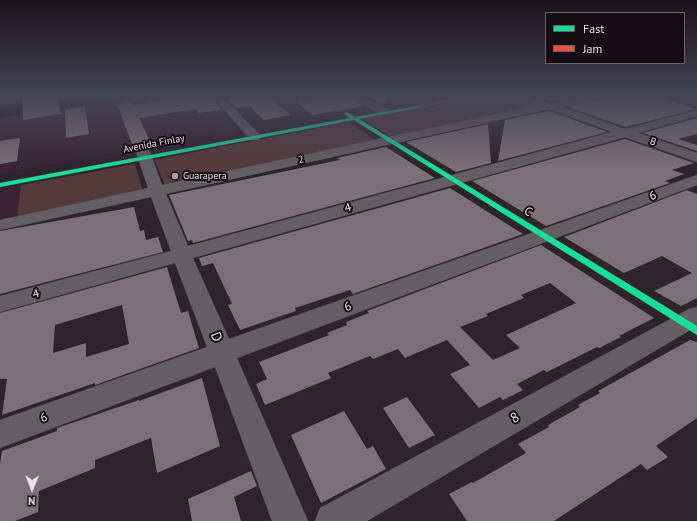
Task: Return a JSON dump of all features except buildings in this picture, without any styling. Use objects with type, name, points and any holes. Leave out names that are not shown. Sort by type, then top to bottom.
[{"type":"main road","name":"Avenida Finlay","points":[[0,185],[144,155],[332,119]]},
{"type":"main road","name":"C","points":[[356,119],[544,236],[692,323]]},
{"type":"main road","name":"Avenida Finlay","points":[[0,179],[144,155]]},
{"type":"street","points":[[239,119],[253,134]]},
{"type":"street","name":"2","points":[[0,225],[487,119]]},
{"type":"street","name":"B","points":[[588,119],[697,158]]},
{"type":"street","name":"4","points":[[0,304],[673,119]]},
{"type":"street","name":"D","points":[[144,155],[157,192],[290,521]]},
{"type":"street","name":"6","points":[[0,434],[697,180]]},
{"type":"street","name":"8","points":[[333,521],[692,323]]},
{"type":"shaded area","points":[[0,119],[227,119],[238,130],[0,174]]},
{"type":"shaded area","points":[[363,119],[474,119],[391,137]]},
{"type":"shaded area","points":[[348,122],[376,140],[165,185],[154,160]]},
{"type":"shaded area","points":[[135,164],[143,191],[17,217],[21,185]]},
{"type":"shaded area","points":[[21,185],[17,217],[0,221],[0,190]]},
{"type":"traffic: fast","points":[[0,185],[351,119]]},
{"type":"traffic: fast","points":[[356,119],[697,331]]},
{"type":"place","name":"Guarapera","points":[[175,176]]}]
